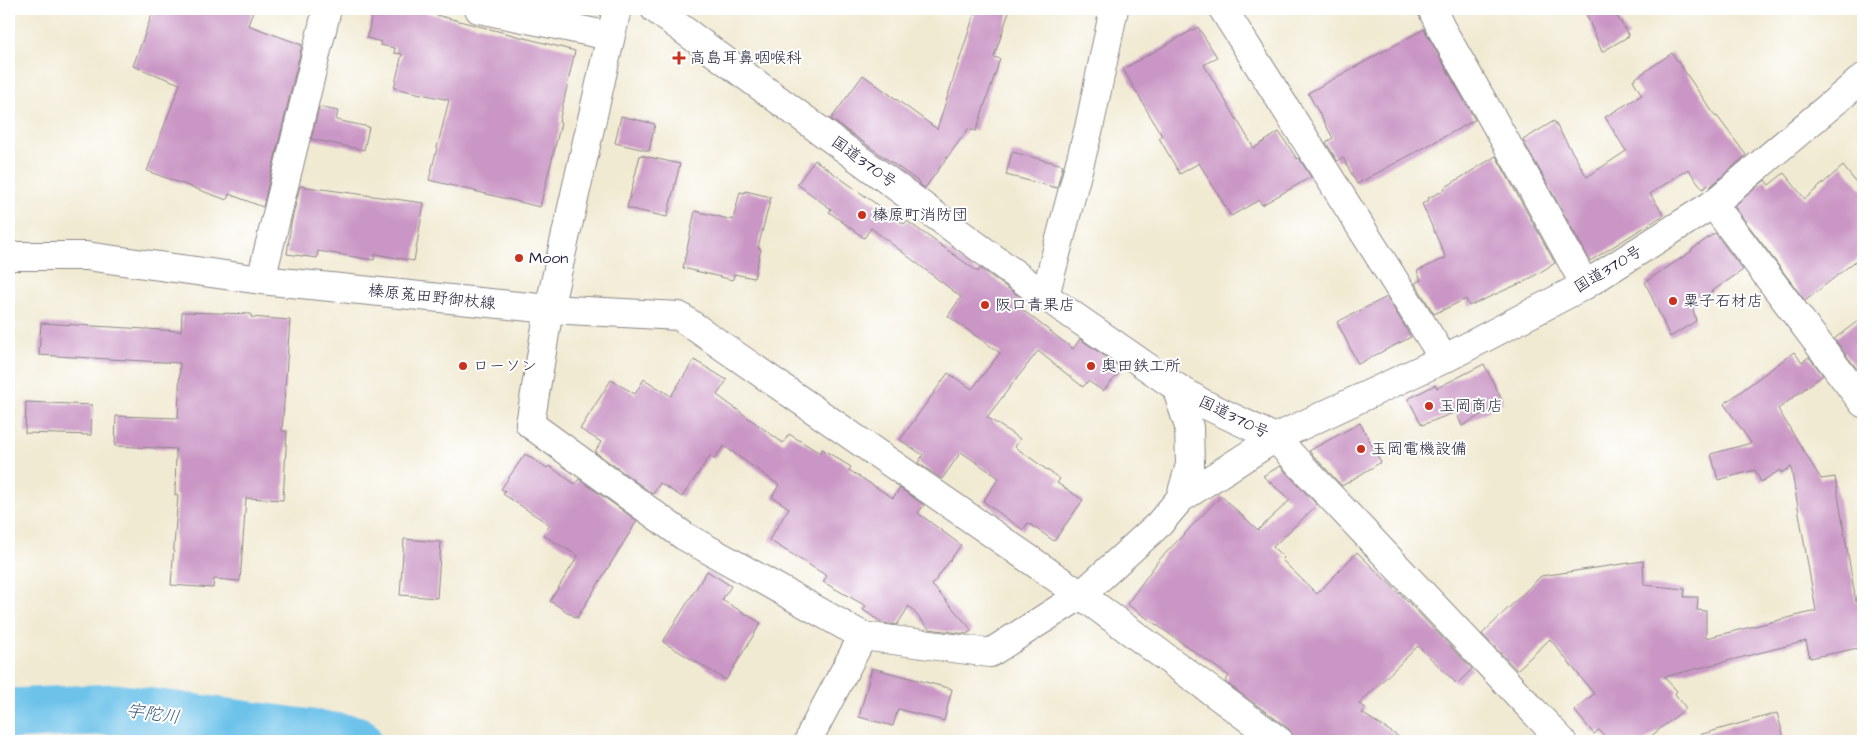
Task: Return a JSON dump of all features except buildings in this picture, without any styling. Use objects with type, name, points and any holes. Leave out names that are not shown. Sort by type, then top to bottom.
[{"type":"main road","points":[[261,280],[327,9]]},
{"type":"main road","points":[[479,9],[610,36]]},
{"type":"main road","points":[[617,9],[549,309],[530,424],[684,536],[863,636],[990,653],[1081,595],[1159,524],[1180,499],[1275,438],[1562,741]]},
{"type":"main road","name":"国道370号","points":[[655,9],[1045,296],[1176,387],[1204,404],[1275,438],[1444,359],[1585,285],[1713,204],[1863,78]]},
{"type":"main road","points":[[1045,296],[1089,128],[1114,9]]},
{"type":"main road","points":[[1223,9],[1444,359]]},
{"type":"main road","points":[[1432,9],[1585,285]]},
{"type":"main road","points":[[1713,204],[1863,403]]},
{"type":"main road","name":"榛原菟田野御杖線","points":[[9,256],[86,256],[261,280],[549,309],[679,316],[1081,595],[1279,741]]},
{"type":"main road","points":[[1176,387],[1189,427],[1190,465],[1180,499]]},
{"type":"main road","points":[[811,737],[863,636]]},
{"type":"waterway","name":"宇陀川","points":[[9,714],[115,709],[356,741]]},
{"type":"place","name":"高島耳鼻咽喉科","points":[[679,58]]},
{"type":"place","name":"榛原町消防団","points":[[862,215]]},
{"type":"place","name":"Moon","points":[[519,258]]},
{"type":"place","name":"粟子石材店","points":[[1673,301]]},
{"type":"place","name":"阪口青果店","points":[[985,305]]},
{"type":"place","name":"ローソン","points":[[463,366]]},
{"type":"place","name":"奥田鉄工所","points":[[1091,366]]},
{"type":"place","name":"玉岡商店","points":[[1429,406]]},
{"type":"place","name":"玉岡電機設備","points":[[1361,449]]}]
